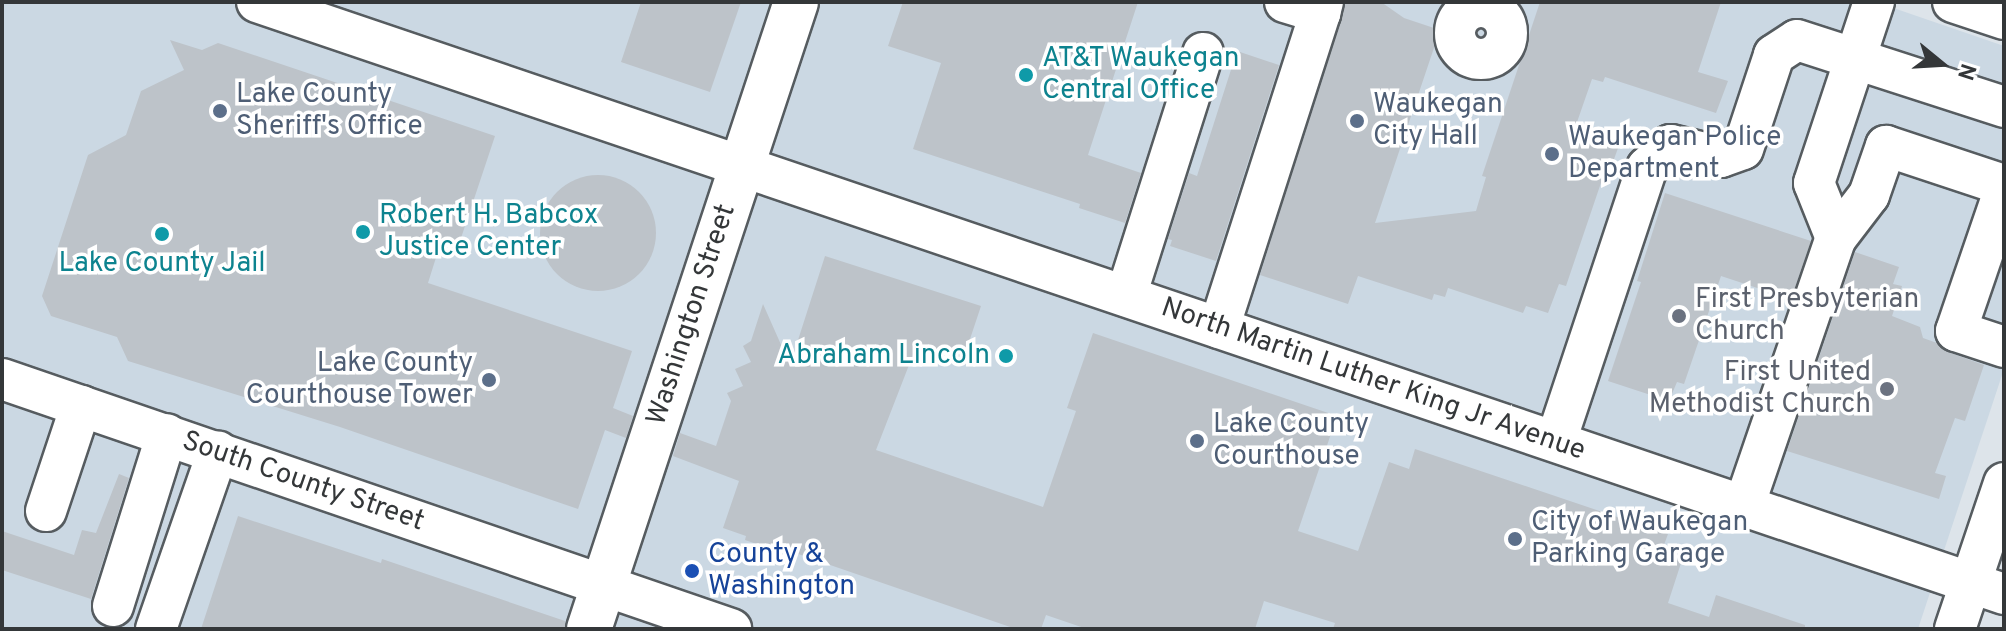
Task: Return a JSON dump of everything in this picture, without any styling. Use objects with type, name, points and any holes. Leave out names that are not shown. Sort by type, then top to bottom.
[{"type":"main road","name":"Washington Street","points":[[589,629],[796,2]]},
{"type":"street","name":"North Martin Luther King Jr Avenue","points":[[257,2],[1987,589]]},
{"type":"street","points":[[1836,238],[1814,183],[1874,2]]},
{"type":"street","points":[[1953,2],[2004,19]]},
{"type":"street","points":[[1219,328],[1309,6]]},
{"type":"street","points":[[1556,441],[1647,168],[1671,145],[1721,157],[1743,149],[1774,55],[1797,40],[2004,107]]},
{"type":"street","points":[[1126,296],[1203,53]]},
{"type":"street","points":[[1744,506],[1836,238],[1869,195],[1886,146],[2004,185]]},
{"type":"street","points":[[2004,191],[1956,331],[2004,347]]},
{"type":"street","name":"South County Street","points":[[2,379],[218,451],[603,588],[731,629]]},
{"type":"street","points":[[46,511],[81,406]]},
{"type":"street","points":[[113,606],[167,434]]},
{"type":"street","points":[[156,629],[218,451]]},
{"type":"street","points":[[1955,629],[1987,589],[2004,483]]},
{"type":"shaded area","points":[[2,2],[1876,2],[2004,46],[2004,369],[1918,629],[2,629]]},
{"type":"building","points":[[641,2],[741,2],[710,92],[621,62]]},
{"type":"building","name":"AT&T Waukegan Central Office","points":[[903,2],[1138,2],[1088,155],[1141,173],[1125,223],[1079,208],[1080,204],[913,149],[941,63],[888,46]]},
{"type":"building","points":[[1345,2],[1381,2],[1404,18],[1440,30],[1375,223],[1476,211],[1486,177],[1482,176],[1540,2],[1721,2],[1698,72],[1728,81],[1716,113],[1605,77],[1603,82],[1592,79],[1576,125],[1621,140],[1610,170],[1606,168],[1566,286],[1559,284],[1548,313],[1526,306],[1523,313],[1448,288],[1445,297],[1434,294],[1432,300],[1358,276],[1348,304],[1260,275]]},
{"type":"building","points":[[170,40],[202,50],[218,43],[495,136],[456,253],[439,248],[428,283],[632,351],[613,408],[633,416],[626,438],[605,430],[578,509],[340,427],[128,361],[117,337],[51,316],[42,296],[88,155],[126,135],[141,91],[184,70]]},
{"type":"building","points":[[1237,51],[1279,65],[1216,261],[1170,246],[1172,240],[1168,239],[1189,173],[1197,176]]},
{"type":"building","points":[[598,175],[620,179],[639,192],[652,211],[656,233],[652,255],[639,274],[620,287],[598,291],[576,287],[557,274],[544,255],[540,233],[544,211],[557,192],[576,179]]},
{"type":"building","points":[[1665,193],[1811,241],[1791,299],[1721,276],[1684,384],[1677,382],[1669,401],[1608,381],[1641,282],[1637,281]]},
{"type":"building","name":"First United Methodist Church","points":[[1855,252],[1899,267],[1893,284],[1902,286],[1892,316],[1920,327],[1923,338],[1937,343],[1948,352],[1984,365],[1965,421],[1955,418],[1935,473],[1946,476],[1939,499],[1787,451]]},
{"type":"building","name":"Lake County Courthouse","points":[[825,256],[981,306],[962,363],[916,347],[876,450],[1043,507],[1076,411],[1067,408],[1093,333],[1337,416],[1298,531],[1358,551],[1389,462],[1409,469],[1415,449],[1668,534],[1661,553],[1682,560],[1668,603],[1709,617],[1716,595],[1805,625],[1805,629],[1333,629],[1335,623],[1264,601],[1255,629],[1087,629],[1046,615],[1041,629],[1016,629],[775,546],[774,550],[745,540],[746,536],[723,528],[739,481],[673,456],[680,433],[716,446],[731,401],[727,393],[743,386],[735,369],[751,362],[743,346],[751,341],[763,304],[790,365]]},
{"type":"building","points":[[119,474],[129,478],[91,599],[2,570],[2,531],[74,555],[82,530],[96,533]]},
{"type":"building","points":[[238,516],[381,563],[382,559],[565,621],[565,629],[201,629]]},
{"type":"place","name":"AT&T Waukegan Central Office","points":[[1026,75]]},
{"type":"place","name":"Lake County Sheriff's Office","points":[[220,111]]},
{"type":"place","name":"Waukegan City Hall","points":[[1357,121]]},
{"type":"place","name":"Waukegan Police Department","points":[[1552,154]]},
{"type":"place","name":"Robert H. Babcox Justice Center","points":[[363,232]]},
{"type":"place","name":"Lake County Jail","points":[[162,234]]},
{"type":"place","name":"First Presbyterian Church","points":[[1679,316]]},
{"type":"place","name":"Abraham Lincoln","points":[[1006,356]]},
{"type":"place","name":"Lake County Courthouse Tower","points":[[489,380]]},
{"type":"place","name":"First United Methodist Church","points":[[1887,389]]},
{"type":"place","name":"Lake County Courthouse","points":[[1197,441]]},
{"type":"place","name":"City of Waukegan Parking Garage","points":[[1515,539]]},
{"type":"place","name":"County & Washington","points":[[692,571]]}]
